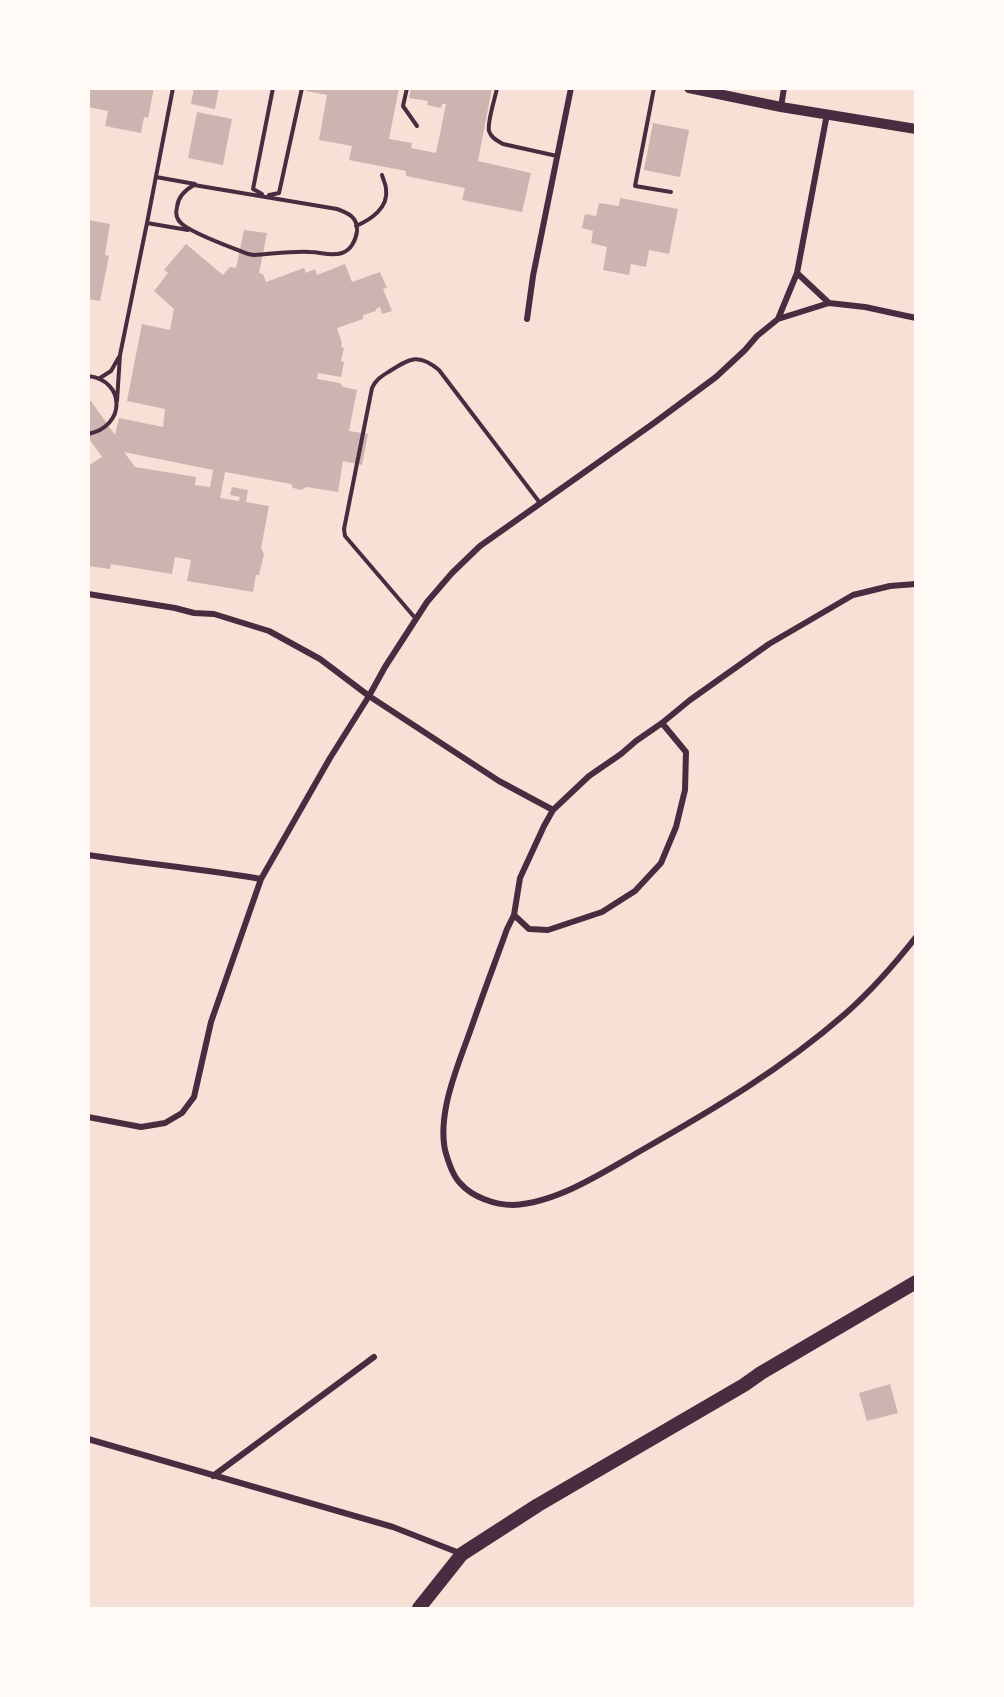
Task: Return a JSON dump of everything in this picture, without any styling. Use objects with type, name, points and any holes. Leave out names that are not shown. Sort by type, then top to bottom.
[{"type":"main road","points":[[419,1608],[462,1554],[538,1505],[915,1282]]},
{"type":"street","points":[[527,319],[533,276],[572,88]]},
{"type":"street","points":[[689,88],[781,107],[915,129]]},
{"type":"street","points":[[781,107],[784,88]]},
{"type":"street","points":[[778,319],[797,273],[827,114]]},
{"type":"street","points":[[797,273],[829,303]]},
{"type":"street","points":[[88,1117],[141,1127],[165,1123],[182,1113],[194,1097],[211,1022],[261,879],[385,667],[427,602],[452,573],[480,546],[654,423],[716,376],[778,319],[829,303],[915,318]]},
{"type":"street","points":[[915,584],[890,586],[853,595],[769,644],[589,776],[553,810],[520,878],[514,915],[455,1074],[445,1112],[443,1130],[445,1149],[451,1168],[460,1184],[476,1196],[494,1203],[513,1205],[552,1197],[587,1181],[722,1105],[816,1038],[874,986],[915,937]]},
{"type":"street","points":[[88,594],[194,613],[214,614],[269,631],[320,659],[369,696],[499,781],[553,810]]},
{"type":"street","points":[[514,915],[529,930],[548,930],[602,912],[635,891],[661,863],[676,827],[685,790],[686,752],[662,723]]},
{"type":"street","points":[[88,855],[261,879]]},
{"type":"street","points":[[213,1476],[374,1357]]},
{"type":"street","points":[[88,1439],[393,1527],[462,1554]]},
{"type":"lane","points":[[88,434],[98,432],[108,425],[113,420],[116,411],[120,355],[173,88]]},
{"type":"lane","points":[[273,88],[253,189],[265,196],[279,193],[302,88]]},
{"type":"lane","points":[[407,88],[404,106],[417,126]]},
{"type":"lane","points":[[497,88],[489,125],[490,133],[496,140],[503,144],[558,157]]},
{"type":"lane","points":[[654,88],[635,186],[671,192]]},
{"type":"lane","points":[[356,226],[369,220],[379,211],[387,191],[382,175]]},
{"type":"lane","points":[[156,177],[202,186]]},
{"type":"lane","points":[[147,223],[192,231],[254,255],[308,252],[331,255],[348,250],[354,242],[356,221],[349,213],[337,208],[194,185],[178,201],[176,210],[177,218],[192,231]]},
{"type":"lane","points":[[100,378],[111,371],[120,355]]},
{"type":"lane","points":[[416,618],[345,536],[344,529],[375,381],[409,359],[429,362],[439,370],[541,503]]},
{"type":"lane","points":[[88,376],[100,378],[109,384],[117,402]]},
{"type":"building","points":[[88,88],[154,88],[148,118],[144,117],[141,133],[105,126],[108,111],[88,107]]},
{"type":"building","points":[[194,88],[219,88],[215,109],[191,104]]},
{"type":"building","points":[[306,88],[399,88],[389,139],[412,143],[411,148],[436,153],[446,104],[442,104],[441,108],[427,105],[428,101],[409,98],[411,88],[492,88],[478,161],[531,173],[522,212],[462,200],[465,188],[406,176],[406,171],[349,160],[352,146],[319,140],[327,95],[306,91]]},
{"type":"building","points":[[197,112],[232,119],[223,165],[188,158]]},
{"type":"building","points":[[653,123],[689,130],[680,177],[644,170]]},
{"type":"building","points":[[620,198],[678,209],[669,254],[649,250],[646,267],[631,264],[629,275],[603,270],[607,247],[591,243],[593,231],[582,228],[585,214],[596,216],[599,203],[619,206]]},
{"type":"building","points":[[88,220],[110,224],[105,255],[109,256],[100,301],[88,299]]},
{"type":"building","points":[[244,230],[267,233],[259,273],[263,274],[266,282],[304,268],[306,273],[315,269],[317,275],[345,264],[352,282],[380,272],[387,288],[383,289],[392,311],[382,314],[380,307],[376,311],[363,315],[363,319],[337,328],[342,343],[341,347],[344,348],[341,377],[318,373],[317,379],[340,383],[343,387],[357,390],[349,431],[368,434],[362,465],[343,461],[338,492],[306,487],[301,490],[293,488],[291,484],[225,472],[220,498],[239,501],[240,497],[230,495],[232,487],[248,490],[246,502],[269,506],[261,548],[264,554],[259,575],[256,575],[253,592],[187,581],[191,560],[175,557],[172,574],[111,564],[110,569],[88,566],[88,466],[102,457],[88,437],[88,403],[91,401],[115,435],[119,418],[163,427],[165,409],[127,401],[142,324],[170,330],[174,309],[154,291],[168,273],[164,270],[186,244],[223,275],[230,267],[236,268]],"holes":[[[124,452],[213,470],[210,487],[195,485],[196,477],[135,467]]]},
{"type":"building","points":[[890,1384],[898,1413],[867,1421],[859,1393]]}]
